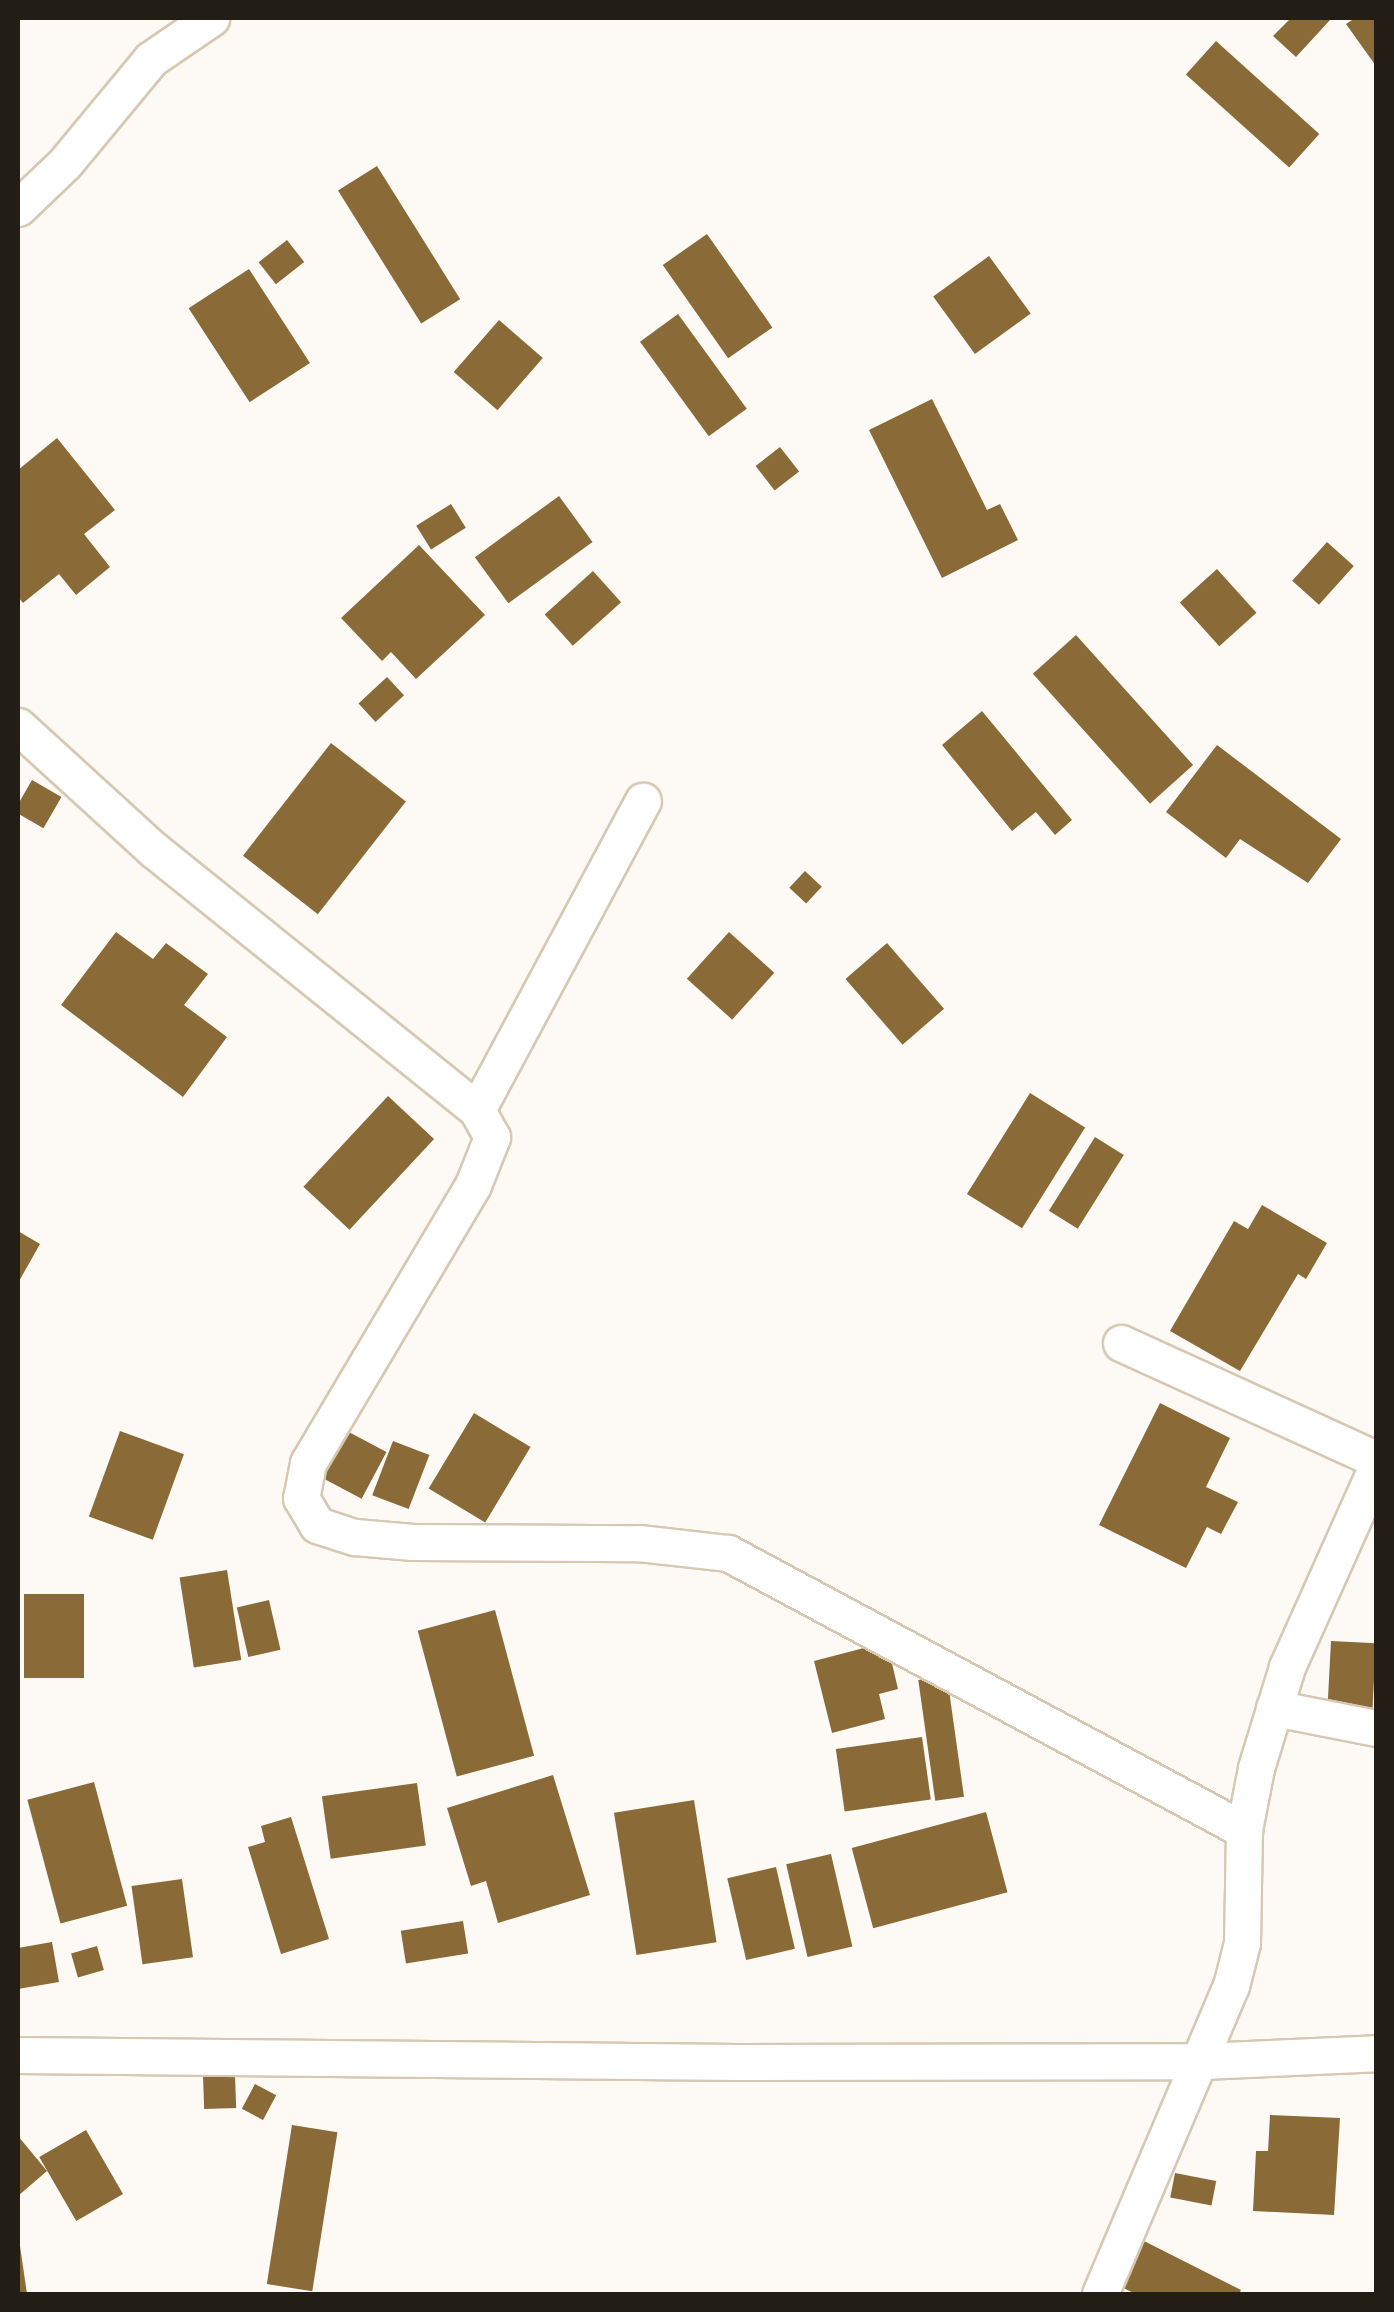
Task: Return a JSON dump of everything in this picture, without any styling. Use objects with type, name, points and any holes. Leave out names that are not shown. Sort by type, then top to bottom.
[{"type":"street","points":[[18,208],[65,163],[150,59],[211,18]]},
{"type":"street","points":[[18,726],[154,850],[477,1110],[492,1137],[473,1185],[308,1463],[301,1498],[318,1525],[355,1537],[413,1542],[639,1542],[728,1553],[1244,1830]]},
{"type":"street","points":[[477,1110],[642,801]]},
{"type":"street","points":[[1121,1343],[1376,1459]]},
{"type":"street","points":[[1100,2294],[1203,2060],[1242,1943],[1244,1830],[1274,1708],[1376,1468]]},
{"type":"street","points":[[1274,1708],[1376,1728]]},
{"type":"street","points":[[18,2055],[1203,2060],[1376,2053]]},
{"type":"building","points":[[1291,18],[1330,20],[1296,57],[1273,36]]},
{"type":"building","points":[[1355,18],[1376,18],[1376,66],[1346,24]]},
{"type":"building","points":[[1216,41],[1319,134],[1289,167],[1186,74]]},
{"type":"building","points":[[377,166],[460,299],[421,324],[338,190]]},
{"type":"building","points":[[707,234],[772,327],[728,358],[663,265]]},
{"type":"building","points":[[287,240],[304,262],[276,284],[259,262]]},
{"type":"building","points":[[989,256],[1031,313],[975,354],[933,297]]},
{"type":"building","points":[[249,269],[310,363],[250,402],[189,308]]},
{"type":"building","points":[[678,314],[747,409],[709,436],[640,342]]},
{"type":"building","points":[[499,320],[543,358],[498,410],[454,372]]},
{"type":"building","points":[[932,399],[987,510],[1000,504],[1018,540],[942,578],[869,430]]},
{"type":"building","points":[[57,438],[115,510],[84,534],[110,567],[76,595],[59,574],[23,603],[18,597],[18,470]]},
{"type":"building","points":[[780,447],[799,471],[775,491],[756,466]]},
{"type":"building","points":[[559,496],[593,542],[508,603],[475,557]]},
{"type":"building","points":[[451,504],[466,528],[431,549],[416,526]]},
{"type":"building","points":[[1327,542],[1354,566],[1319,605],[1292,581]]},
{"type":"building","points":[[419,545],[485,615],[416,679],[391,652],[382,661],[341,618]]},
{"type":"building","points":[[1217,569],[1256,613],[1219,646],[1180,602]]},
{"type":"building","points":[[593,571],[621,602],[573,646],[545,614]]},
{"type":"building","points":[[1076,635],[1193,765],[1150,804],[1033,674]]},
{"type":"building","points":[[387,677],[404,695],[376,722],[358,704]]},
{"type":"building","points":[[982,711],[1072,820],[1055,835],[1036,812],[1012,831],[942,745]]},
{"type":"building","points":[[331,743],[406,801],[318,914],[243,856]]},
{"type":"building","points":[[1217,745],[1341,839],[1308,883],[1240,839],[1226,858],[1166,812]]},
{"type":"building","points":[[32,780],[61,797],[43,828],[18,813],[18,804]]},
{"type":"building","points":[[805,871],[822,887],[806,904],[789,888]]},
{"type":"building","points":[[116,932],[153,959],[166,943],[208,974],[184,1005],[227,1037],[183,1097],[61,1005]]},
{"type":"building","points":[[729,932],[774,973],[732,1020],[687,979]]},
{"type":"building","points":[[887,943],[944,1009],[903,1045],[845,979]]},
{"type":"building","points":[[1030,1093],[1085,1127],[1022,1228],[967,1194]]},
{"type":"building","points":[[388,1096],[434,1139],[350,1230],[303,1187]]},
{"type":"building","points":[[1095,1137],[1124,1155],[1078,1229],[1049,1211]]},
{"type":"building","points":[[1262,1205],[1327,1243],[1306,1279],[1298,1274],[1240,1371],[1170,1331],[1234,1221],[1248,1229]]},
{"type":"building","points":[[18,1231],[40,1244],[18,1283]]},
{"type":"building","points":[[1160,1403],[1230,1438],[1206,1487],[1238,1502],[1221,1534],[1207,1527],[1186,1568],[1099,1525]]},
{"type":"building","points":[[474,1413],[531,1447],[485,1522],[429,1488]]},
{"type":"building","points":[[345,1430],[386,1452],[362,1499],[320,1477]]},
{"type":"building","points":[[120,1431],[184,1454],[153,1540],[89,1517]]},
{"type":"building","points":[[393,1441],[429,1455],[409,1509],[372,1495]]},
{"type":"building","points":[[227,1570],[241,1660],[194,1667],[180,1578]]},
{"type":"building","points":[[24,1594],[84,1594],[84,1678],[24,1678]]},
{"type":"building","points":[[269,1600],[280,1650],[248,1657],[237,1607]]},
{"type":"building","points":[[495,1610],[534,1756],[457,1777],[418,1631]]},
{"type":"building","points":[[1331,1641],[1376,1643],[1372,1709],[1328,1707]]},
{"type":"building","points":[[887,1642],[898,1689],[879,1694],[885,1719],[832,1733],[814,1661]]},
{"type":"building","points":[[947,1676],[964,1797],[935,1801],[918,1680]]},
{"type":"building","points":[[922,1737],[931,1799],[845,1811],[836,1749]]},
{"type":"building","points":[[553,1775],[590,1895],[498,1923],[486,1881],[471,1886],[447,1808]]},
{"type":"building","points":[[94,1782],[127,1906],[60,1923],[27,1800]]},
{"type":"building","points":[[417,1783],[426,1845],[331,1859],[322,1796]]},
{"type":"building","points":[[694,1800],[717,1942],[637,1955],[614,1813]]},
{"type":"building","points":[[986,1812],[1007,1892],[873,1928],[852,1848]]},
{"type":"building","points":[[291,1817],[329,1939],[281,1954],[248,1847],[265,1842],[261,1826]]},
{"type":"building","points":[[831,1854],[852,1947],[808,1957],[786,1864]]},
{"type":"building","points":[[776,1867],[795,1949],[746,1960],[727,1878]]},
{"type":"building","points":[[182,1879],[193,1957],[142,1964],[131,1886]]},
{"type":"building","points":[[463,1921],[468,1954],[406,1963],[401,1931]]},
{"type":"building","points":[[52,1942],[59,1982],[18,1989],[18,1948]]},
{"type":"building","points":[[97,1946],[104,1970],[78,1977],[71,1953]]},
{"type":"building","points":[[235,2075],[236,2108],[204,2109],[203,2076]]},
{"type":"building","points":[[255,2084],[276,2095],[263,2120],[242,2109]]},
{"type":"building","points":[[1270,2115],[1340,2118],[1334,2215],[1253,2211],[1256,2151],[1268,2151]]},
{"type":"building","points":[[292,2125],[337,2132],[312,2291],[267,2284]]},
{"type":"building","points":[[86,2130],[123,2194],[76,2221],[39,2157]]},
{"type":"building","points":[[18,2136],[47,2171],[18,2196]]},
{"type":"building","points":[[1175,2173],[1216,2181],[1211,2206],[1170,2198]]},
{"type":"building","points":[[1144,2241],[1241,2290],[1239,2294],[1136,2294],[1121,2287]]},
{"type":"building","points":[[20,2246],[27,2294],[18,2294]]}]
